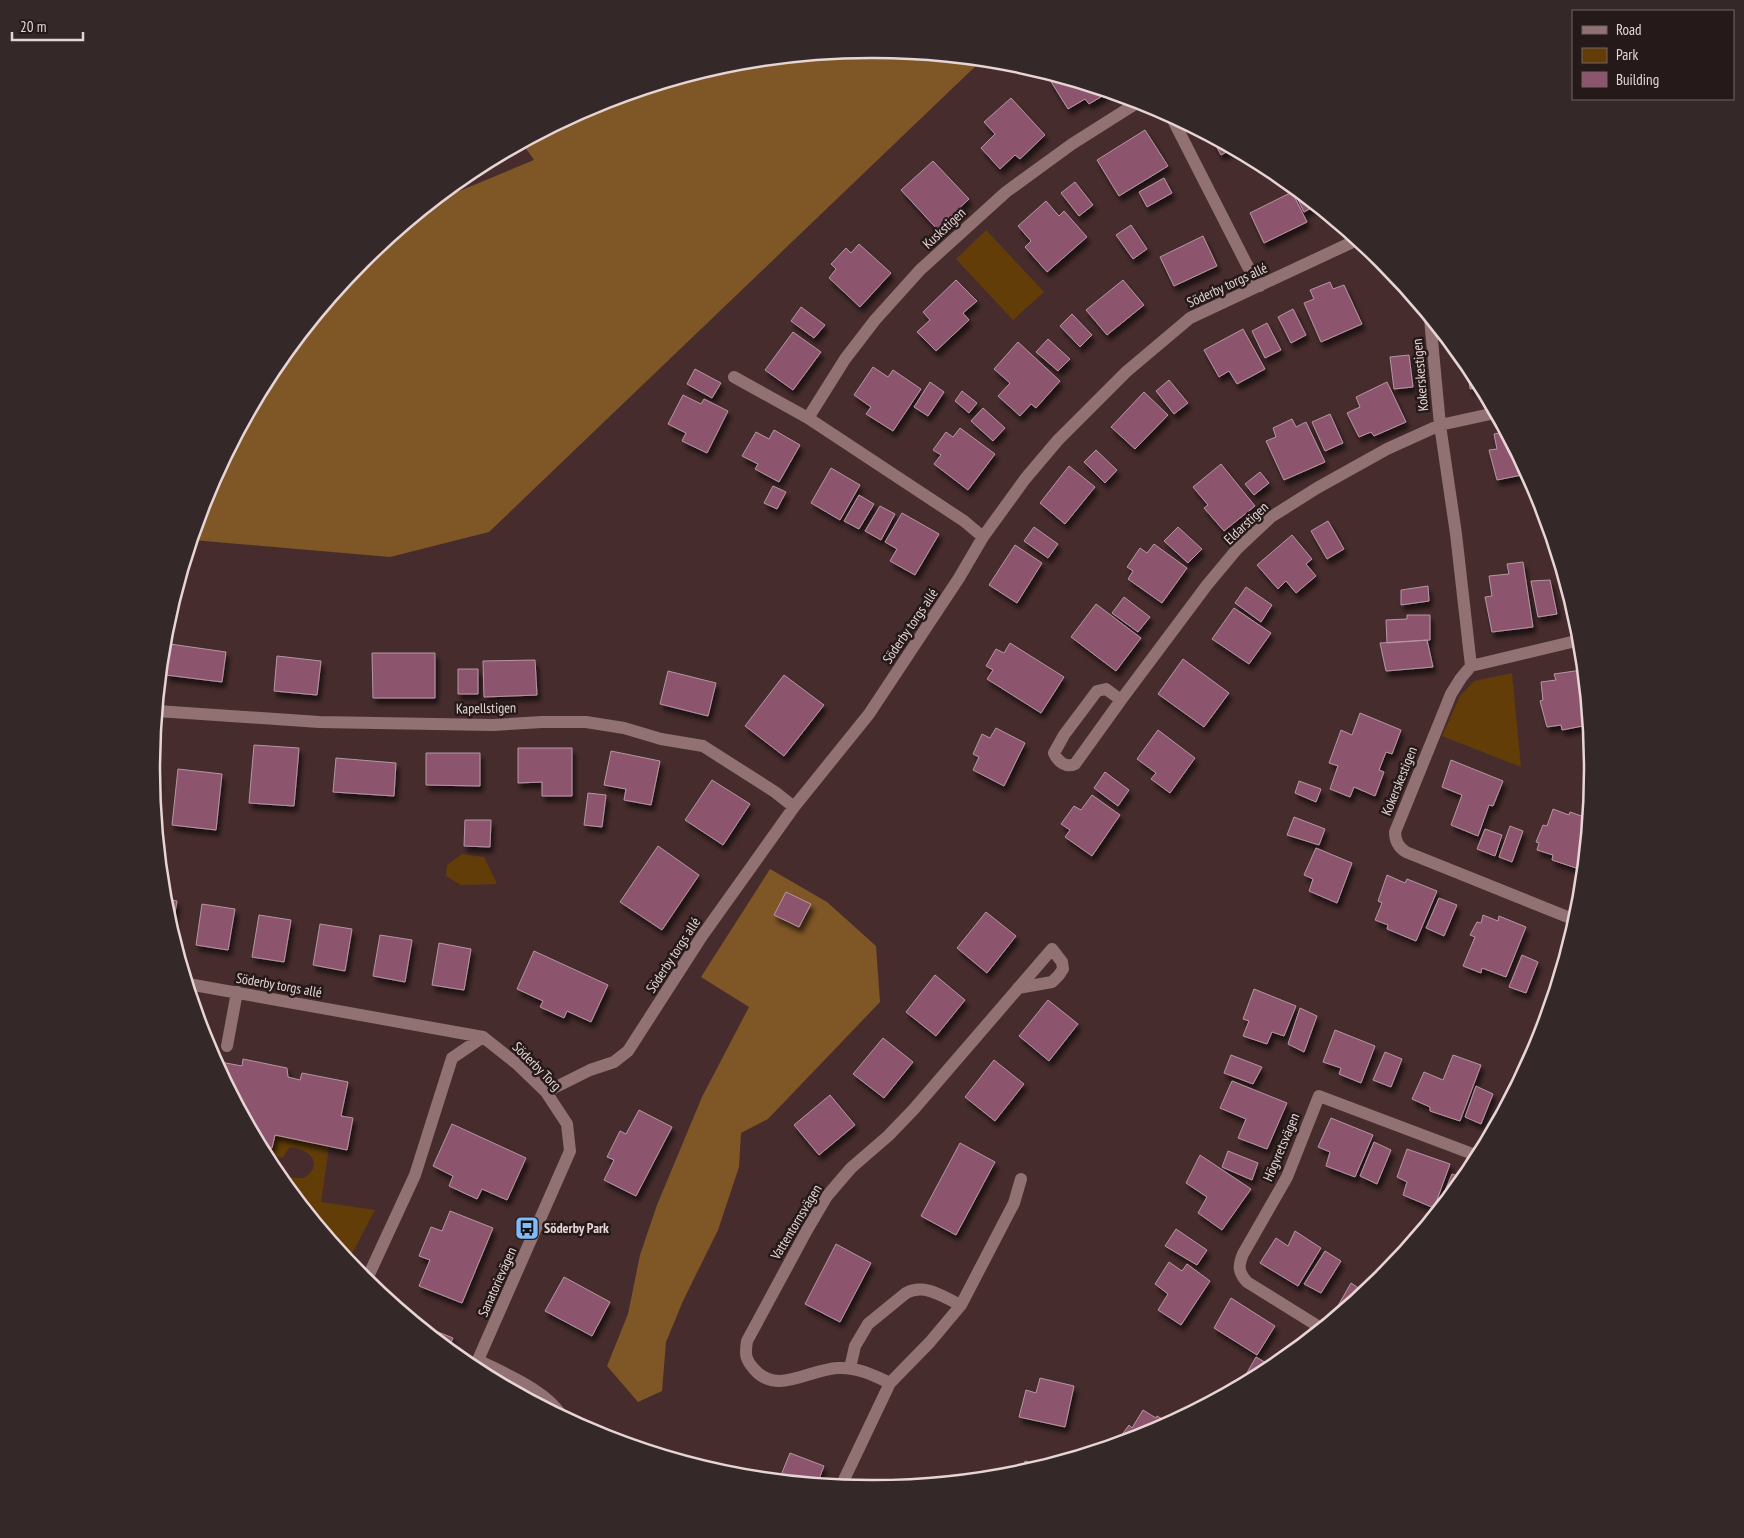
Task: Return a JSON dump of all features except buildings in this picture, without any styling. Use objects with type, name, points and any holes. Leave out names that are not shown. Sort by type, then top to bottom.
[{"type":"street","name":"Kuskstigen","points":[[808,418],[845,359],[875,320],[920,270],[1006,192],[1072,144],[1131,107]]},
{"type":"street","points":[[1176,126],[1247,265],[1260,286]]},
{"type":"street","name":"Söderby torgs allé","points":[[546,1092],[590,1070],[614,1062],[628,1051],[702,936],[794,807],[869,714],[960,578],[983,537],[1025,479],[1058,440],[1126,372],[1190,318],[1351,243]]},
{"type":"street","name":"Kokerskestigen","points":[[1431,330],[1440,426],[1456,534],[1472,666],[1461,678],[1451,694],[1395,832],[1396,841],[1401,849],[1406,852],[1568,917]]},
{"type":"street","points":[[734,377],[808,418],[964,521],[983,537]]},
{"type":"street","name":"Eldarstigen","points":[[1121,700],[1106,689],[1097,691],[1064,735],[1054,754],[1056,758],[1066,766],[1075,764],[1207,585],[1237,549],[1271,517],[1317,488],[1387,449],[1440,426],[1489,414]]},
{"type":"street","points":[[1472,666],[1572,642]]},
{"type":"street","name":"Kapellstigen","points":[[163,711],[328,722],[493,725],[586,722],[624,728],[662,739],[703,746],[776,792],[794,807]]},
{"type":"street","name":"Söderby torgs allé","points":[[194,985],[483,1037]]},
{"type":"street","name":"Vattentornsvägen","points":[[890,1383],[869,1372],[850,1368],[837,1368],[784,1381],[772,1380],[760,1376],[747,1360],[745,1355],[747,1341],[827,1196],[852,1168],[888,1136],[914,1109],[1018,988]]},
{"type":"street","points":[[227,1046],[237,992]]},
{"type":"street","points":[[370,1273],[415,1175],[452,1058],[483,1037]]},
{"type":"street","name":"Söderby Torg","points":[[483,1037],[517,1064],[546,1092],[567,1124],[570,1151]]},
{"type":"street","name":"Högvretsvägen","points":[[1315,1325],[1247,1282],[1240,1274],[1238,1264],[1287,1177],[1318,1096],[1471,1153]]},
{"type":"street","name":"Sanatorievägen","points":[[478,1362],[570,1151]]},
{"type":"street","points":[[844,1479],[890,1383],[930,1342],[960,1305],[1014,1203],[1021,1179]]},
{"type":"street","points":[[850,1368],[855,1346],[868,1324],[906,1293],[913,1289],[924,1288],[960,1305]]},
{"type":"street","points":[[503,1377],[544,1396],[556,1407]]},
{"type":"green space","points":[[986,230],[1044,292],[1013,320],[956,259]]},
{"type":"green space","points":[[1512,673],[1521,767],[1442,736],[1460,696],[1474,681]]},
{"type":"green space","points":[[462,854],[484,857],[497,884],[461,885],[446,876],[447,865]]},
{"type":"green space","points":[[275,1135],[329,1147],[321,1202],[375,1210],[352,1254],[337,1238],[289,1177],[303,1178],[311,1172],[314,1162],[309,1154],[300,1149],[290,1147],[282,1158],[275,1155],[270,1147],[272,1148]]},
{"type":"shaded area","points":[[825,59],[919,59],[976,66],[489,532],[390,557],[198,540],[234,454],[256,413],[280,374],[337,300],[403,234],[456,192],[534,160],[525,148],[557,131],[643,95],[733,71]]},
{"type":"shaded area","points":[[770,869],[827,902],[876,946],[880,1002],[768,1119],[741,1133],[739,1167],[718,1230],[683,1301],[666,1342],[662,1391],[638,1402],[607,1366],[628,1314],[640,1255],[657,1205],[702,1097],[749,1007],[701,977]]},
{"type":"place","name":"Söderby Park","points":[[527,1228]]}]
